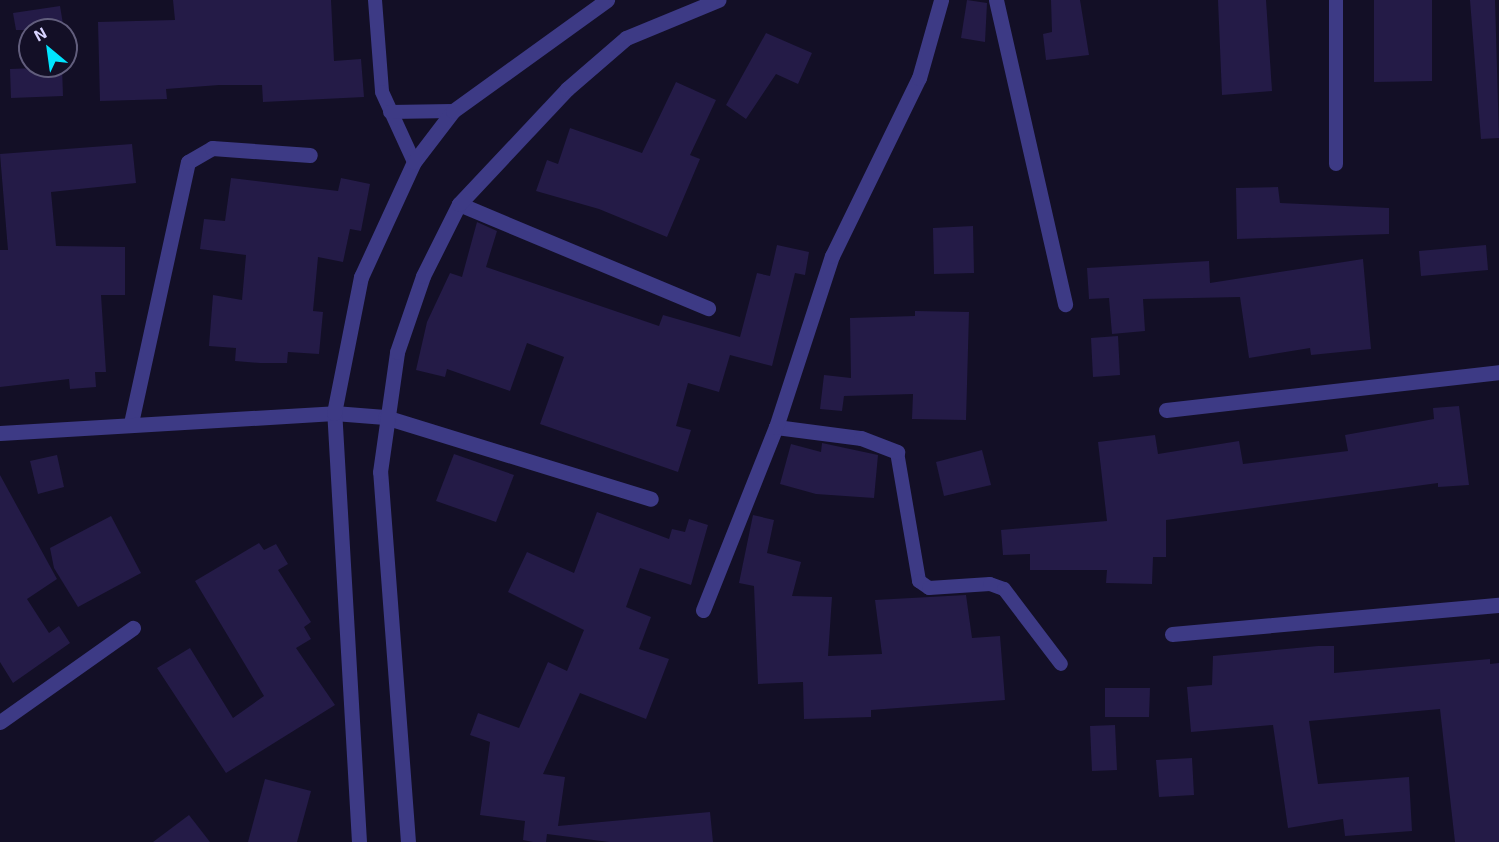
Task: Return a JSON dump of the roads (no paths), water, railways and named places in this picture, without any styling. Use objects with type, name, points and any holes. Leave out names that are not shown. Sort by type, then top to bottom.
[{"type":"street","points":[[359,842],[334,413],[361,277],[414,162],[453,111],[607,0]]},
{"type":"street","points":[[408,842],[380,472],[385,417],[397,352],[423,276],[459,204],[560,96],[626,38],[718,0]]},
{"type":"street","points":[[703,610],[776,427],[832,256],[919,78],[941,0]]},
{"type":"street","points":[[996,0],[1065,304]]},
{"type":"street","points":[[131,423],[188,162],[212,148],[310,155]]},
{"type":"street","points":[[459,204],[708,308]]},
{"type":"street","points":[[1166,410],[1499,372]]},
{"type":"street","points":[[0,433],[131,423],[334,413],[385,417],[651,499]]},
{"type":"street","points":[[776,427],[861,438],[897,452]]},
{"type":"street","points":[[1173,634],[1499,605]]},
{"type":"street","points":[[0,722],[133,628]]},
{"type":"lane","points":[[375,0],[379,72],[390,112],[414,162]]},
{"type":"lane","points":[[1335,0],[1336,164]]},
{"type":"lane","points":[[390,112],[453,111]]},
{"type":"lane","points":[[897,452],[919,581],[929,588],[990,584],[1004,589],[1061,664]]}]
